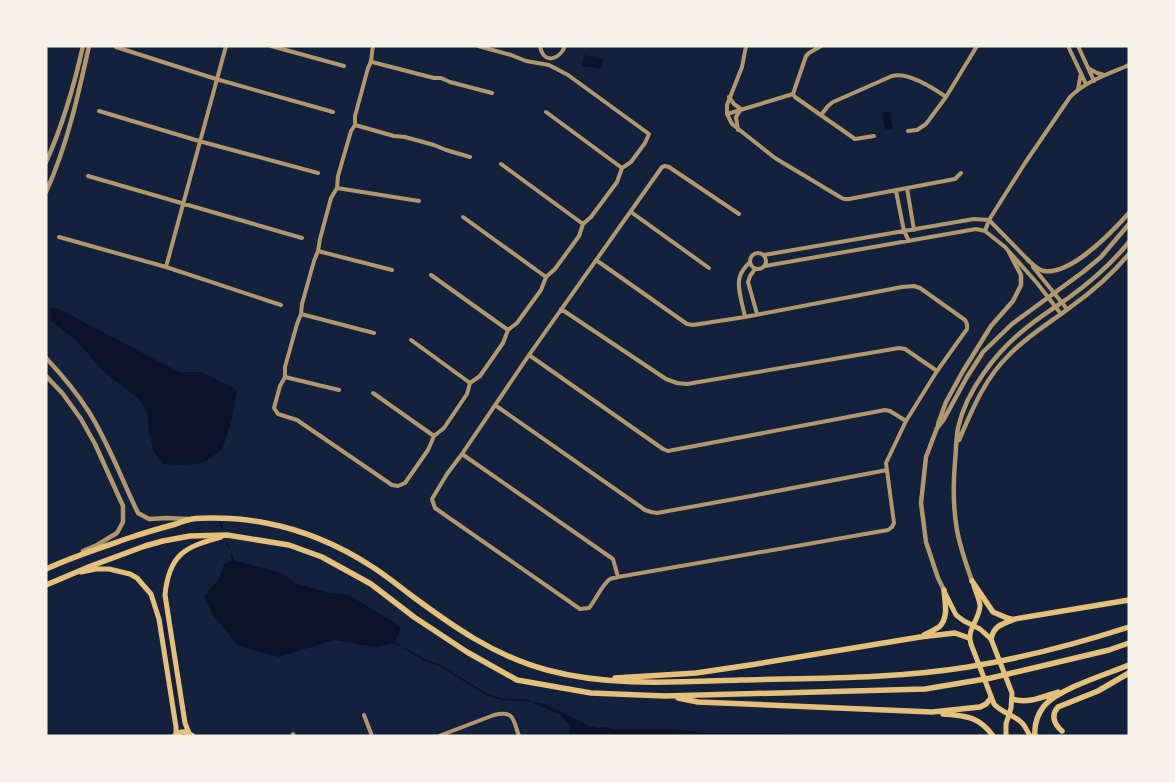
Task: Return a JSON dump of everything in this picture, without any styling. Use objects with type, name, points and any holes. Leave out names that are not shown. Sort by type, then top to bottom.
[{"type":"highway","points":[[46,569],[66,560],[158,528],[190,519],[230,518],[265,523],[297,531],[335,546],[371,566],[471,638],[502,654],[546,670],[592,679],[630,682],[832,678],[900,674],[967,667],[1068,646],[1129,627]]},
{"type":"highway","points":[[46,585],[145,546],[190,536],[227,535],[289,545],[322,557],[371,584],[414,617],[467,652],[517,680],[591,693],[665,696],[925,688],[991,678],[1109,650],[1129,643]]},
{"type":"highway","points":[[972,581],[993,612],[1006,618],[1015,619]]},
{"type":"highway","points":[[920,638],[939,626],[944,620],[944,590]]},
{"type":"highway","points":[[992,642],[994,629],[1015,619],[1129,600]]},
{"type":"highway","points":[[592,679],[705,672],[955,634],[969,638]]},
{"type":"highway","points":[[1035,736],[1034,726],[1037,717],[1044,706],[1056,695],[1129,665]]},
{"type":"highway","points":[[1062,731],[1054,721],[1053,715],[1055,710],[1098,691],[1129,673]]},
{"type":"highway","points":[[1012,699],[1021,702],[1031,700],[1081,684]]},
{"type":"highway","points":[[932,712],[980,707],[986,704],[990,695]]},
{"type":"highway","points":[[665,696],[698,702],[932,712],[965,716],[977,720],[988,728],[993,736]]},
{"type":"main road","points":[[191,734],[185,723],[165,595],[166,586],[173,563],[180,554],[189,548],[227,535]]},
{"type":"main road","points":[[72,574],[96,569],[120,571],[137,578],[151,594],[159,619],[176,727],[175,735]]},
{"type":"main road","points":[[972,581],[980,604],[978,616],[969,638],[973,650],[994,704],[999,709],[1020,720],[1030,736]]},
{"type":"main road","points":[[944,590],[956,615],[964,622],[985,632],[992,642],[1012,693],[1010,715],[1006,724],[1006,736]]},
{"type":"main road","points":[[175,735],[182,732],[191,734]]},
{"type":"street","points":[[46,162],[68,107],[83,46]]},
{"type":"street","points":[[46,192],[56,171],[65,143],[89,46]]},
{"type":"street","points":[[116,46],[216,79],[333,112]]},
{"type":"street","points":[[166,267],[226,46]]},
{"type":"street","points":[[271,46],[344,66]]},
{"type":"street","points":[[373,46],[372,62],[368,68],[337,188],[331,198],[304,296],[301,314],[285,367],[285,377],[280,386],[274,408],[282,416],[297,420],[392,485],[398,486],[404,483],[428,450],[434,436],[444,428],[467,394],[470,383],[480,376],[504,343],[508,330],[522,316],[541,290],[546,277],[555,270],[579,236],[583,224],[592,217],[617,182],[622,168],[631,162],[645,143],[649,134],[568,75],[549,65],[526,61],[478,46]]},
{"type":"street","points":[[540,46],[545,56],[551,58],[558,57],[565,46]]},
{"type":"street","points":[[746,46],[742,67],[726,105],[727,114],[732,124],[775,158],[844,199],[955,179],[961,173]]},
{"type":"street","points":[[793,94],[806,56],[821,46]]},
{"type":"street","points":[[908,131],[916,130],[926,124],[946,97],[977,46]]},
{"type":"street","points":[[1068,46],[1086,84]]},
{"type":"street","points":[[1078,46],[1094,80]]},
{"type":"street","points":[[549,65],[551,58]]},
{"type":"street","points":[[372,62],[434,78],[441,78],[492,93]]},
{"type":"street","points":[[984,231],[989,220],[1070,97],[1086,84],[1129,65]]},
{"type":"street","points":[[1088,68],[1105,75]]},
{"type":"street","points":[[1078,89],[1081,73]]},
{"type":"street","points":[[821,115],[833,102],[898,74],[924,83],[946,97]]},
{"type":"street","points":[[727,114],[793,94]]},
{"type":"street","points":[[793,94],[854,139],[874,136]]},
{"type":"street","points":[[729,97],[741,109]]},
{"type":"street","points":[[738,130],[736,116],[741,109]]},
{"type":"street","points":[[99,111],[199,141],[318,173]]},
{"type":"street","points":[[546,112],[622,168]]},
{"type":"street","points":[[354,125],[394,136],[405,137],[470,157]]},
{"type":"street","points":[[501,164],[583,224]]},
{"type":"street","points":[[596,260],[686,324],[693,325],[745,317],[914,286],[920,288],[965,320],[967,329],[937,371],[906,421],[886,463],[894,523],[892,527],[884,532],[618,577],[605,584],[589,608],[580,609],[435,508],[432,499],[447,474],[561,308],[660,169],[665,166],[669,167],[739,214]]},
{"type":"street","points":[[88,176],[302,238]]},
{"type":"street","points":[[337,188],[419,201]]},
{"type":"street","points":[[907,188],[914,230]]},
{"type":"street","points":[[896,191],[904,231],[909,241]]},
{"type":"street","points":[[631,212],[708,268]]},
{"type":"street","points":[[1028,260],[1041,270],[1050,271],[1063,268],[1091,250],[1129,213]]},
{"type":"street","points":[[463,217],[546,277]]},
{"type":"street","points":[[745,317],[739,289],[739,277],[754,254],[764,255],[974,219],[989,220],[1028,260],[1068,309]]},
{"type":"street","points":[[937,428],[983,352],[1012,324],[1101,257],[1129,224]]},
{"type":"street","points":[[755,269],[976,229],[984,231],[1009,252],[1061,314]]},
{"type":"street","points":[[60,237],[166,267],[281,305]]},
{"type":"street","points":[[972,581],[962,552],[953,504],[958,427],[967,403],[979,379],[1013,339],[1103,270],[1129,242]]},
{"type":"street","points":[[318,250],[392,270]]},
{"type":"street","points":[[791,250],[788,254],[792,261]]},
{"type":"street","points":[[944,590],[926,542],[921,503],[926,457],[946,402],[963,371],[991,326],[1013,301],[1021,285],[1021,275],[1009,252]]},
{"type":"street","points":[[957,445],[969,415],[993,374],[1008,355],[1029,336],[1097,286],[1129,254]]},
{"type":"street","points":[[764,255],[766,259],[765,266]]},
{"type":"street","points":[[750,262],[755,269]]},
{"type":"street","points":[[755,269],[748,282],[757,314]]},
{"type":"street","points":[[432,275],[508,330]]},
{"type":"street","points":[[561,308],[666,379],[686,384],[899,348],[906,349],[937,371]]},
{"type":"street","points":[[301,314],[374,333]]},
{"type":"street","points":[[410,340],[470,383]]},
{"type":"street","points":[[529,355],[668,451],[885,410],[906,421]]},
{"type":"street","points":[[46,358],[72,388],[90,413],[138,513],[149,520],[167,518],[190,519]]},
{"type":"street","points":[[46,376],[63,394],[81,419],[95,444],[123,506],[123,522],[117,533],[66,560]]},
{"type":"street","points":[[285,377],[339,390]]},
{"type":"street","points":[[373,394],[434,436]]},
{"type":"street","points":[[495,406],[646,510],[657,513],[887,470]]},
{"type":"street","points":[[462,454],[613,559],[618,577]]},
{"type":"street","points":[[439,736],[494,715],[507,713],[514,720],[519,736]]},
{"type":"street","points":[[364,716],[372,736]]},
{"type":"water","points":[[584,55],[603,59],[602,69],[582,66]]},
{"type":"water","points":[[890,111],[893,129],[885,131],[882,113]]},
{"type":"water","points":[[51,307],[61,310],[179,372],[201,372],[237,390],[232,419],[222,450],[203,463],[162,464],[153,450],[147,411],[138,398],[105,373],[77,341],[50,320]]},
{"type":"water","points":[[233,560],[282,573],[295,583],[329,593],[349,595],[401,627],[395,643],[375,647],[334,640],[279,657],[238,646],[213,615],[204,596],[220,578],[224,564]]},
{"type":"water","points":[[529,701],[546,704],[589,726],[599,728],[674,729],[705,733],[783,733],[791,736],[571,736],[569,733],[570,726],[560,715]]},
{"type":"waterway","points":[[220,522],[222,528]]},
{"type":"waterway","points":[[227,543],[229,549]]},
{"type":"waterway","points":[[232,555],[233,560]]},
{"type":"waterway","points":[[395,643],[399,645]]},
{"type":"waterway","points":[[404,648],[426,661],[437,664],[488,695],[501,699],[529,701]]}]
